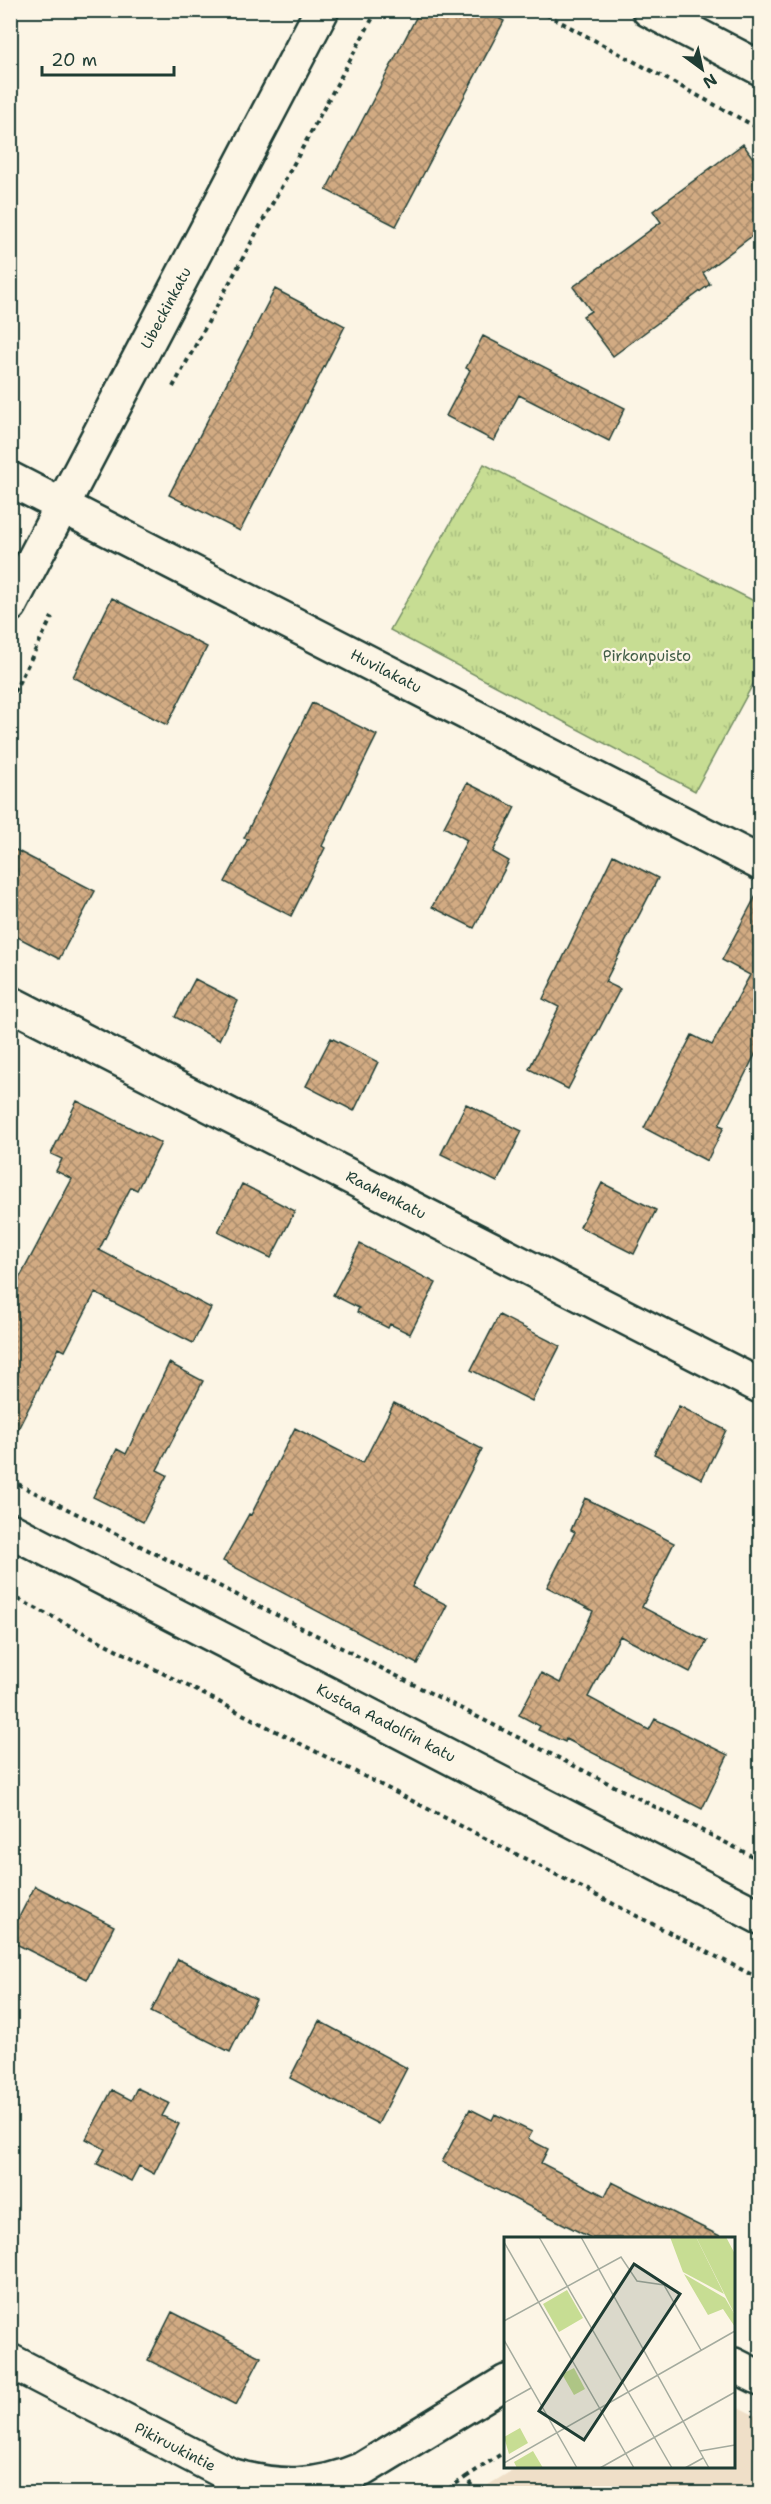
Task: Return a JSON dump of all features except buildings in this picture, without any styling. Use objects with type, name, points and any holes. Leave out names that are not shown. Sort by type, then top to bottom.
[{"type":"street","name":"Libeckinkatu","points":[[10,605],[322,10]]},
{"type":"street","points":[[649,10],[760,68]]},
{"type":"street","name":"Huvilakatu","points":[[10,479],[760,862]]},
{"type":"street","name":"Raahenkatu","points":[[10,1003],[760,1386]]},
{"type":"street","name":"Kustaa Aadolfin katu","points":[[10,1530],[760,1917]]},
{"type":"street","name":"Pikiruukintie","points":[[10,2361],[230,2475],[257,2483],[286,2486],[312,2485],[340,2479],[363,2469],[504,2383]]},
{"type":"street","points":[[735,2366],[760,2378]]},
{"type":"path","points":[[172,388],[377,10]]},
{"type":"path","points":[[538,10],[760,129]]},
{"type":"path","points":[[10,700],[57,607]]},
{"type":"path","points":[[10,1480],[760,1860]]},
{"type":"path","points":[[10,1595],[760,1979]]},
{"type":"path","points":[[441,2493],[504,2452]]},
{"type":"path","points":[[466,2477],[477,2493]]},
{"type":"shaded area","points":[[735,2406],[760,2418],[760,2493],[475,2493],[516,2468],[735,2468]]},
{"type":"green space","name":"Pirkonpuisto","points":[[484,464],[760,604],[760,671],[695,791],[390,630]]}]
